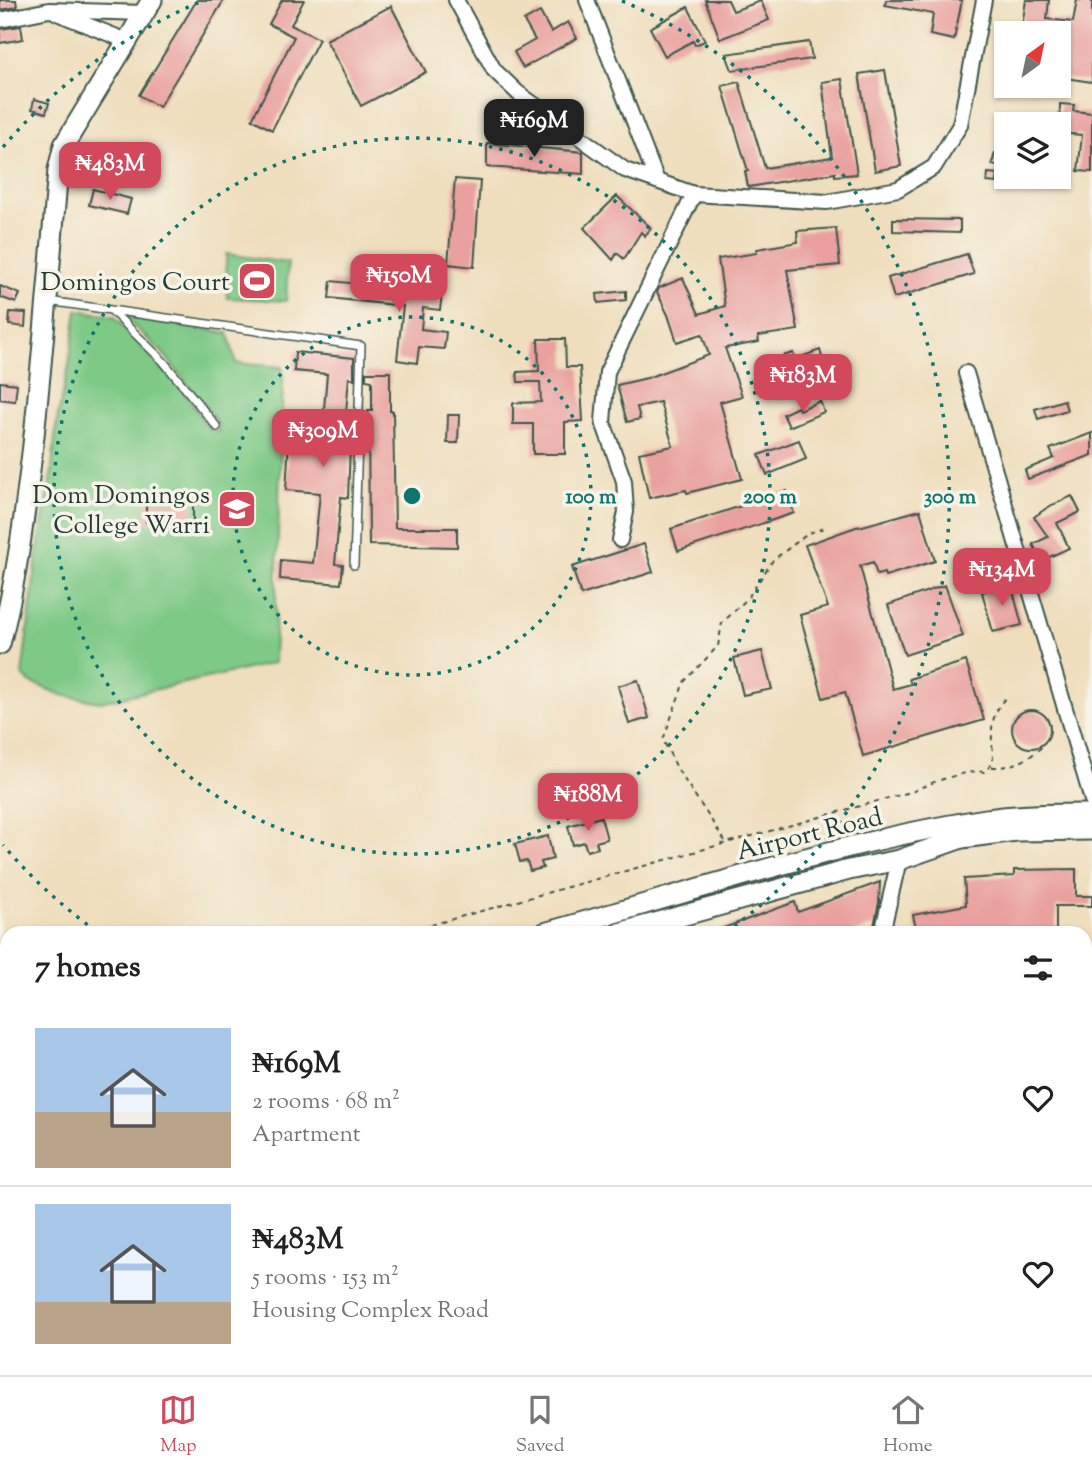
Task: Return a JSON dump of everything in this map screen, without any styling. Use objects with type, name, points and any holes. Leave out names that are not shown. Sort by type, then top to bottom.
[{"type":"main road","points":[[0,644],[14,592],[30,471],[58,170],[64,145],[148,7]]},
{"type":"main road","points":[[1083,814],[1092,802]]},
{"type":"main road","name":"Airport Road","points":[[569,926],[779,866],[871,843],[986,819],[1083,814]]},
{"type":"main road","name":"Airport Road","points":[[645,926],[849,870],[899,860],[962,838],[1016,831],[1092,830]]},
{"type":"street","points":[[456,0],[494,70],[518,93],[625,170],[694,194],[827,202],[898,189],[934,167],[960,125],[984,0]]},
{"type":"street","points":[[587,0],[657,181]]},
{"type":"street","points":[[0,20],[49,5],[148,7]]},
{"type":"street","points":[[49,5],[127,41]]},
{"type":"street","points":[[620,540],[626,512],[624,481],[603,422],[607,372],[694,194]]},
{"type":"street","points":[[966,373],[1092,802]]},
{"type":"street","points":[[884,926],[899,860]]},
{"type":"lane","points":[[47,301],[361,346],[354,565]]},
{"type":"lane","points":[[112,310],[163,361],[217,427]]},
{"type":"path","points":[[725,842],[678,770],[663,740],[684,682],[718,646],[722,622],[747,599],[773,560],[809,533],[827,527]]},
{"type":"path","points":[[991,767],[992,722],[1006,697]]},
{"type":"path","points":[[427,926],[914,791],[952,776],[962,776],[974,771],[984,772],[991,767],[1018,763],[1030,758],[1045,743]]},
{"type":"green space","name":"Domingos Court","points":[[226,254],[288,263],[286,301],[227,298]]},
{"type":"green space","points":[[77,310],[114,316],[183,391],[210,430],[219,432],[217,422],[163,353],[123,316],[228,333],[236,363],[282,367],[274,663],[100,702],[62,695],[29,682],[22,675],[57,420]]},
{"type":"building","points":[[0,0],[16,0],[17,7],[0,10]]},
{"type":"building","points":[[197,0],[224,0],[159,107],[139,95]]},
{"type":"building","points":[[282,0],[304,0],[291,25],[319,39],[272,130],[252,119],[294,37],[269,24]]},
{"type":"building","points":[[705,0],[728,0],[733,11],[761,1],[769,20],[720,39]]},
{"type":"building","points":[[886,0],[962,0],[954,40],[930,35],[933,14],[885,5]]},
{"type":"building","points":[[1026,0],[1049,0],[1047,19],[1064,21],[1023,21]]},
{"type":"building","points":[[1077,0],[1092,0],[1092,82],[1071,79],[1071,22]]},
{"type":"building","points":[[391,6],[426,72],[361,106],[326,40]]},
{"type":"building","points":[[688,7],[705,41],[695,45],[693,41],[665,56],[650,28]]},
{"type":"building","points":[[540,12],[551,32],[568,22],[577,38],[523,68],[514,52],[535,40],[524,21]]},
{"type":"building","points":[[21,26],[23,39],[0,43],[0,29]]},
{"type":"building","points":[[809,42],[812,59],[732,70],[726,54]]},
{"type":"building","points":[[885,70],[901,166],[875,171],[859,74]]},
{"type":"building","points":[[842,79],[857,174],[835,176],[835,173],[748,187],[745,171],[748,171],[722,86],[739,82],[765,168],[832,157],[822,82]]},
{"type":"building","points":[[34,99],[49,103],[46,113],[32,109]]},
{"type":"building","points":[[1060,104],[1074,105],[1073,111],[1092,113],[1092,172],[1078,171],[1082,135],[1071,134],[1071,112],[1060,112]]},
{"type":"building","points":[[487,143],[583,152],[583,174],[487,167]]},
{"type":"building","points":[[988,173],[994,174],[994,183],[987,182]]},
{"type":"building","points":[[455,179],[480,181],[474,267],[448,264]]},
{"type":"building","points":[[93,189],[131,199],[127,214],[89,205]]},
{"type":"building","points":[[617,196],[651,228],[645,236],[641,232],[624,259],[617,253],[613,260],[584,228]]},
{"type":"building","points":[[893,219],[960,220],[960,233],[893,231]]},
{"type":"building","points":[[836,228],[840,265],[787,270],[798,330],[758,336],[759,342],[725,348],[742,396],[720,402],[742,479],[687,493],[686,490],[649,498],[639,453],[673,446],[660,402],[637,407],[640,419],[627,422],[617,385],[647,378],[709,355],[702,334],[677,342],[657,292],[659,288],[683,278],[699,314],[725,306],[718,259],[757,253],[757,249],[798,242],[797,231]]},
{"type":"building","points":[[967,254],[974,274],[894,298],[888,278]]},
{"type":"building","points":[[331,281],[442,293],[440,310],[423,308],[421,329],[446,332],[444,349],[419,347],[417,363],[397,360],[403,306],[329,298]]},
{"type":"building","points":[[0,286],[20,294],[16,303],[0,297]]},
{"type":"building","points":[[626,291],[626,300],[598,303],[597,294]]},
{"type":"building","points":[[10,312],[26,313],[25,327],[9,325]]},
{"type":"building","points":[[538,339],[565,339],[566,367],[580,367],[583,421],[565,422],[565,454],[533,454],[533,424],[513,424],[513,403],[541,402],[540,382],[518,382],[517,372],[539,371]]},
{"type":"building","points":[[820,350],[822,357],[790,371],[783,356],[793,353],[795,359]]},
{"type":"building","points":[[295,352],[354,358],[354,379],[349,378],[343,446],[350,446],[348,498],[341,497],[335,564],[343,565],[341,584],[280,579],[281,560],[313,563],[320,493],[286,490],[289,441],[321,444],[327,374],[294,371]]},
{"type":"building","points":[[366,372],[390,372],[395,528],[457,528],[457,547],[369,545],[368,411],[372,411],[372,381],[366,380]]},
{"type":"building","points":[[0,382],[17,384],[15,401],[0,399]]},
{"type":"building","points":[[1064,400],[1067,410],[1038,419],[1035,409]]},
{"type":"building","points":[[820,401],[824,412],[789,427],[783,414]]},
{"type":"building","points":[[448,415],[459,415],[458,443],[447,443]]},
{"type":"building","points":[[1092,433],[1092,455],[1028,479],[1025,470],[1054,458],[1050,449]]},
{"type":"building","points":[[799,440],[806,459],[767,475],[759,455]]},
{"type":"building","points":[[787,491],[794,513],[678,551],[671,529]]},
{"type":"building","points":[[1072,496],[1080,512],[1057,523],[1069,548],[1041,561],[1033,544],[1048,537],[1034,517]]},
{"type":"building","points":[[146,501],[193,503],[193,524],[146,522]]},
{"type":"building","points":[[920,510],[935,561],[885,576],[884,573],[877,575],[873,562],[860,566],[893,689],[911,684],[909,679],[966,661],[984,720],[863,756],[845,692],[823,698],[800,615],[828,607],[805,545],[859,526]]},
{"type":"building","points":[[644,544],[653,572],[581,595],[572,567]]},
{"type":"building","points":[[1011,584],[1022,625],[993,632],[982,592]]},
{"type":"building","points":[[945,585],[963,636],[905,655],[888,605]]},
{"type":"building","points":[[762,651],[772,689],[743,695],[734,658]]},
{"type":"building","points":[[638,680],[649,718],[629,724],[618,686]]},
{"type":"building","points":[[1031,710],[1044,716],[1050,729],[1044,742],[1031,748],[1018,742],[1012,729],[1018,716]]},
{"type":"building","points":[[601,817],[607,839],[596,842],[598,848],[587,851],[584,842],[573,845],[568,826]]},
{"type":"building","points":[[548,836],[553,859],[541,862],[543,868],[530,871],[527,861],[520,862],[515,844]]},
{"type":"building","points":[[1076,869],[1076,896],[1092,896],[1092,906],[1056,906],[1056,926],[915,926],[913,915],[966,905],[964,879],[1014,876],[1014,870]]},
{"type":"building","points":[[880,882],[874,926],[729,926],[795,902],[798,912]]},
{"type":"place","name":"Domingos Court","points":[[257,281]]},
{"type":"place","name":"Dom Domingos College Warri","points":[[237,509]]}]
